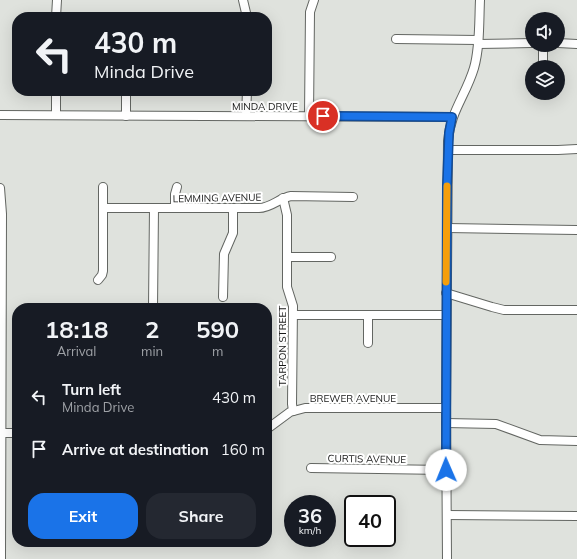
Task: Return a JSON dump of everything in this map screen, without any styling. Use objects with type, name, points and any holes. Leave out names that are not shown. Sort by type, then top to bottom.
[{"type":"street","points":[[56,0],[56,12]]},
{"type":"street","points":[[243,0],[246,12]]},
{"type":"street","points":[[309,116],[310,12],[314,0]]},
{"type":"street","points":[[447,559],[446,293],[449,133],[452,117],[467,86],[474,67],[478,42],[480,0]]},
{"type":"street","points":[[396,39],[525,43]]},
{"type":"street","points":[[565,43],[577,44]]},
{"type":"street","points":[[56,96],[56,116]]},
{"type":"street","points":[[126,96],[126,116]]},
{"type":"street","points":[[246,96],[246,116]]},
{"type":"street","name":"MINDA DRIVE","points":[[0,115],[452,117]]},
{"type":"street","points":[[448,150],[558,150],[577,148]]},
{"type":"street","points":[[98,280],[103,271],[103,187]]},
{"type":"street","points":[[175,208],[175,194],[177,187]]},
{"type":"street","points":[[0,188],[2,202],[0,559]]},
{"type":"street","name":"LEMMING AVENUE","points":[[103,208],[262,208],[283,198],[291,196],[353,197]]},
{"type":"street","name":"TARPON STREET","points":[[283,198],[287,215],[287,288],[292,303],[293,315],[293,411]]},
{"type":"street","points":[[153,303],[154,208]]},
{"type":"street","points":[[223,297],[224,254],[233,233],[233,208]]},
{"type":"street","points":[[447,228],[577,230]]},
{"type":"street","points":[[287,257],[331,258]]},
{"type":"street","points":[[446,293],[504,310],[577,310]]},
{"type":"street","points":[[293,315],[446,315]]},
{"type":"street","points":[[368,315],[368,344]]},
{"type":"street","name":"BREWER AVENUE","points":[[272,426],[293,411],[309,408],[446,408]]},
{"type":"street","points":[[446,423],[496,424],[540,440],[577,441]]},
{"type":"street","points":[[1,433],[12,433]]},
{"type":"street","name":"CURTIS AVENUE","points":[[311,468],[446,470]]},
{"type":"street","points":[[447,515],[577,516]]},
{"type":"slow traffic","points":[[446,282],[447,186]]},
{"type":"route","points":[[323,116],[452,117],[449,133],[447,185],[446,470]]}]
